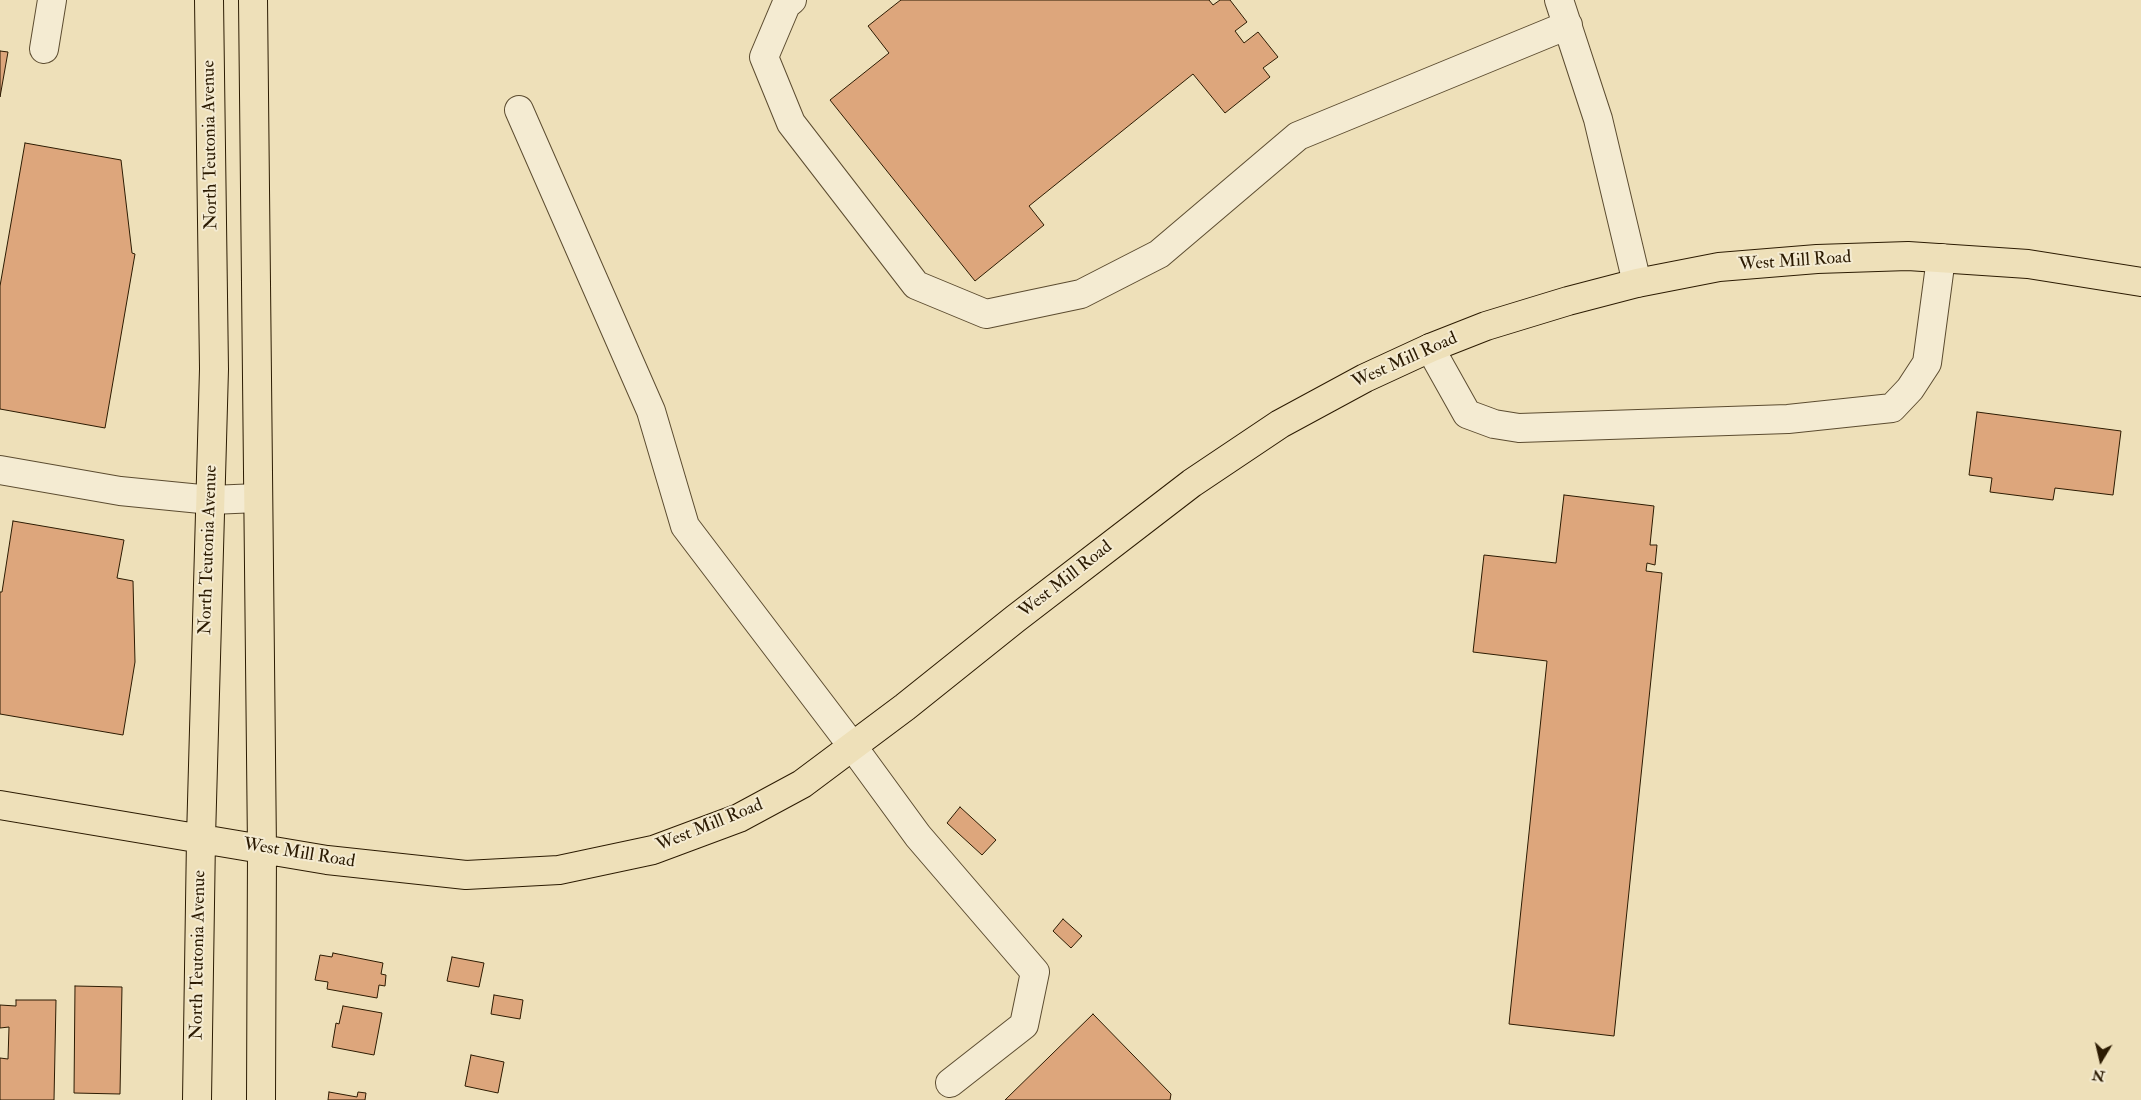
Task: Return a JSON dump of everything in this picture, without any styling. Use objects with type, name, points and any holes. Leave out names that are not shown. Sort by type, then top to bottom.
[{"type":"main road","name":"North Teutonia Avenue","points":[[197,1100],[200,838],[214,368],[209,0]]},
{"type":"main road","points":[[253,0],[262,849],[261,1100]]},
{"type":"main road","name":"West Mill Road","points":[[0,805],[124,827],[347,862],[466,875],[559,870],[653,850],[739,818],[802,784],[853,747],[1192,483],[1280,424],[1365,378],[1430,348],[1486,326],[1568,301],[1719,267],[1836,258],[1908,256],[2028,264],[2141,282]]},
{"type":"lane","points":[[44,49],[52,0]]},
{"type":"lane","points":[[792,0],[786,5],[764,57],[791,123],[916,285],[986,314],[1081,294],[1159,254],[1298,136],[1568,26]]},
{"type":"lane","points":[[1559,0],[1598,119],[1638,284]]},
{"type":"lane","points":[[519,110],[651,411],[685,526],[853,747],[918,836],[1035,972],[1024,1024],[950,1083]]},
{"type":"lane","points":[[1430,348],[1467,414],[1494,424],[1519,428],[1788,419],[1892,408],[1910,388],[1927,363],[1941,258]]},
{"type":"lane","points":[[0,470],[120,491],[211,500],[258,498]]},
{"type":"building","points":[[901,0],[1209,0],[1213,5],[1220,0],[1230,0],[1247,22],[1235,31],[1244,43],[1258,32],[1278,57],[1263,68],[1270,77],[1225,113],[1193,74],[1029,206],[1044,225],[975,281],[830,100],[889,53],[868,26]]},
{"type":"building","points":[[0,51],[8,52],[0,97]]},
{"type":"building","points":[[25,143],[121,160],[132,253],[135,254],[105,428],[0,409],[0,286]]},
{"type":"building","points":[[1977,412],[2121,431],[2113,495],[2055,488],[2053,500],[1990,492],[1992,478],[1969,475]]},
{"type":"building","points":[[1564,495],[1654,506],[1650,545],[1657,545],[1655,565],[1647,563],[1646,571],[1662,573],[1614,1036],[1509,1024],[1547,661],[1473,652],[1484,555],[1556,563]]},
{"type":"building","points":[[13,521],[124,540],[117,578],[133,581],[135,662],[123,735],[0,714],[0,592],[2,592]]},
{"type":"building","points":[[960,807],[996,840],[982,855],[947,823]]},
{"type":"building","points":[[1063,919],[1082,936],[1071,948],[1053,931]]},
{"type":"building","points":[[333,953],[383,963],[381,974],[386,975],[385,986],[379,985],[377,998],[327,989],[328,982],[315,980],[320,955],[332,957]]},
{"type":"building","points":[[452,957],[484,963],[479,987],[447,981]]},
{"type":"building","points":[[75,986],[122,987],[120,1094],[74,1093]]},
{"type":"building","points":[[494,995],[523,1000],[520,1019],[491,1014]]},
{"type":"building","points":[[16,1000],[56,1000],[54,1100],[0,1100],[0,1058],[8,1059],[9,1027],[0,1028],[0,1005],[16,1006]]},
{"type":"building","points":[[343,1006],[382,1013],[374,1055],[332,1047],[336,1023],[339,1024]]},
{"type":"building","points":[[1093,1014],[1171,1094],[1170,1100],[1005,1100]]},
{"type":"building","points":[[471,1055],[504,1062],[498,1093],[465,1086]]},
{"type":"building","points":[[329,1092],[357,1097],[358,1092],[366,1093],[365,1100],[328,1100]]}]
